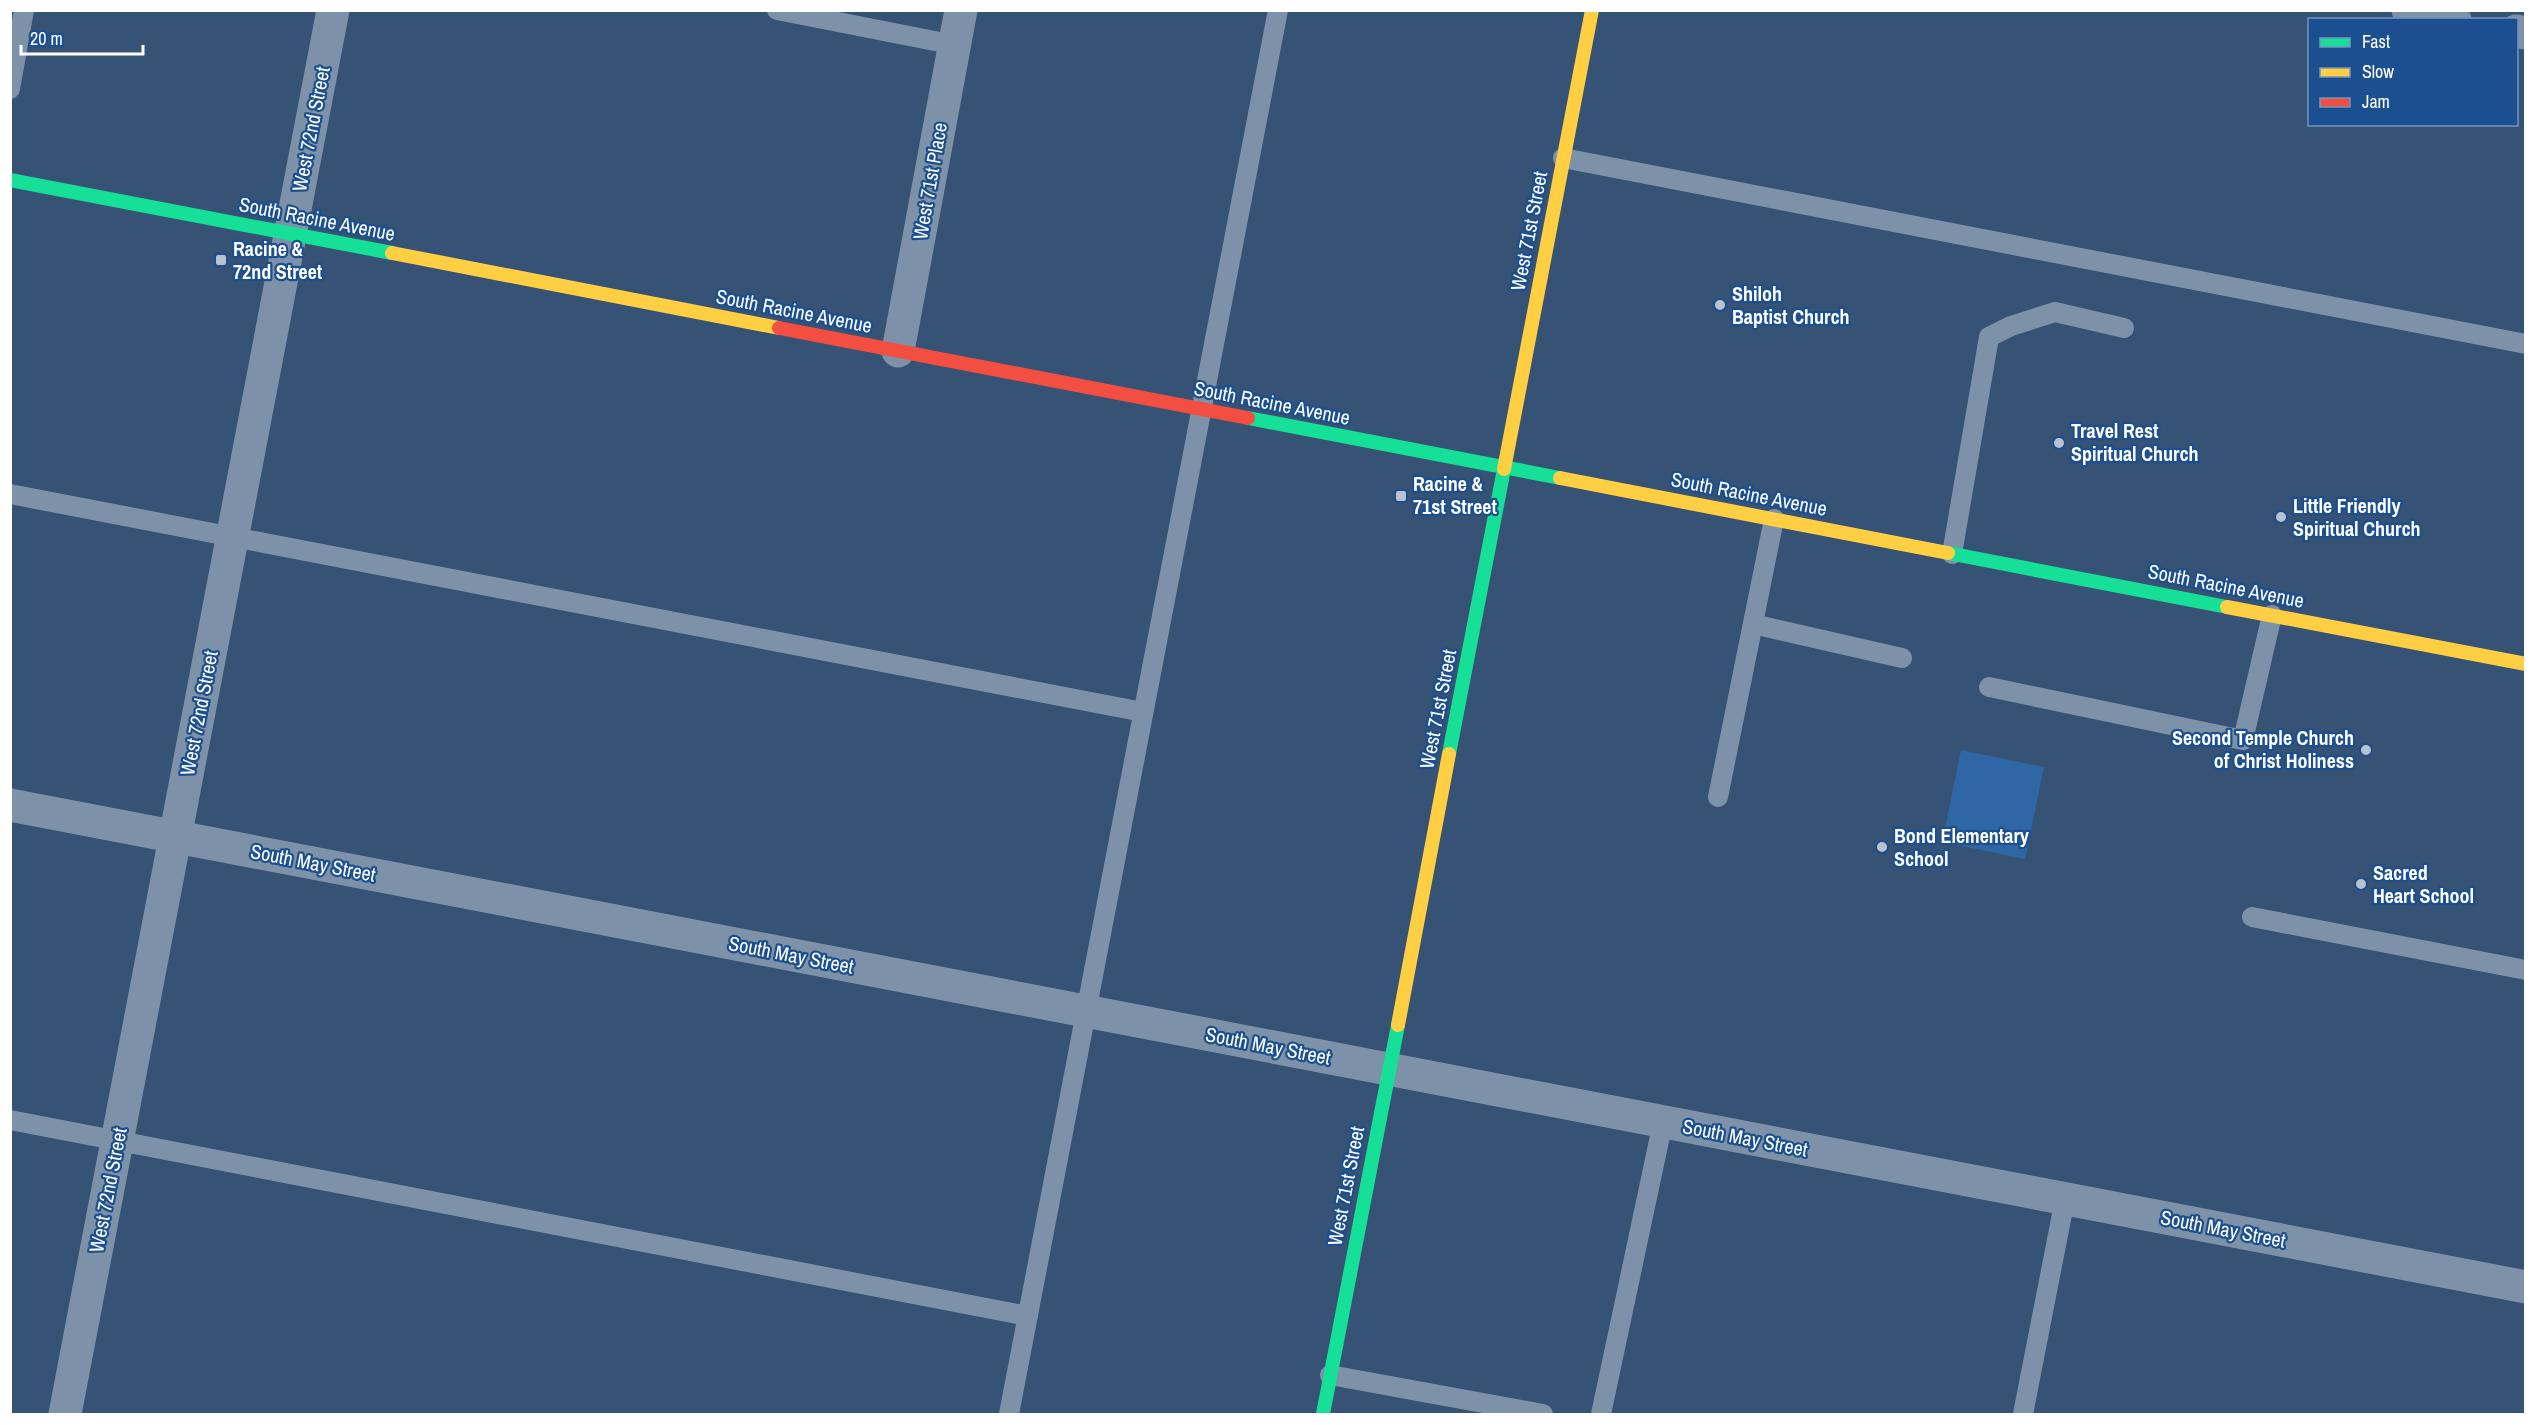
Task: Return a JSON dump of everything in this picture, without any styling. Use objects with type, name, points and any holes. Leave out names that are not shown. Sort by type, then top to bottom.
[{"type":"street","name":"West 72nd Street","points":[[65,1414],[333,10]]},
{"type":"street","name":"West 71st Place","points":[[898,351],[961,10]]},
{"type":"street","name":"West 71st Street","points":[[1323,1414],[1592,10]]},
{"type":"street","points":[[2408,10],[2446,18]]},
{"type":"street","name":"South Racine Avenue","points":[[10,180],[2526,664]]},
{"type":"street","name":"South May Street","points":[[10,805],[2526,1287]]},
{"type":"lane","points":[[10,89],[24,10]]},
{"type":"lane","points":[[777,10],[955,45]]},
{"type":"lane","points":[[1009,1414],[1278,10]]},
{"type":"lane","points":[[1563,158],[2526,344]]},
{"type":"lane","points":[[1952,554],[1989,337],[2011,326],[2055,312],[2124,328]]},
{"type":"lane","points":[[10,494],[1143,711]]},
{"type":"lane","points":[[1718,797],[1774,519]]},
{"type":"lane","points":[[1989,687],[2243,740],[2272,615]]},
{"type":"lane","points":[[1753,624],[1902,658]]},
{"type":"lane","points":[[2252,917],[2526,970]]},
{"type":"lane","points":[[10,1120],[1028,1316]]},
{"type":"lane","points":[[1601,1414],[1663,1122]]},
{"type":"lane","points":[[2024,1414],[2065,1199]]},
{"type":"lane","points":[[1330,1375],[1543,1414]]},
{"type":"shaded area","points":[[1961,750],[2044,767],[2025,859],[1942,842]]},
{"type":"traffic: fast","points":[[10,180],[392,253]]},
{"type":"traffic: fast","points":[[1248,418],[1560,478]]},
{"type":"traffic: fast","points":[[1449,754],[1504,469]]},
{"type":"traffic: fast","points":[[1948,553],[2227,607]]},
{"type":"traffic: fast","points":[[1323,1414],[1398,1025]]},
{"type":"traffic: slow","points":[[1504,469],[1592,10]]},
{"type":"traffic: slow","points":[[392,253],[779,328]]},
{"type":"traffic: slow","points":[[1560,478],[1948,553]]},
{"type":"traffic: slow","points":[[2227,607],[2526,664]]},
{"type":"traffic: slow","points":[[1398,1025],[1449,754]]},
{"type":"traffic: jam","points":[[779,328],[1248,418]]},
{"type":"place","name":"Racine & 72nd Street","points":[[221,260]]},
{"type":"place","name":"Shiloh Baptist Church","points":[[1720,305]]},
{"type":"place","name":"Travel Rest Spiritual Church","points":[[2059,443]]},
{"type":"place","name":"Racine & 71st Street","points":[[1401,496]]},
{"type":"place","name":"Little Friendly Spiritual Church","points":[[2281,517]]},
{"type":"place","name":"Second Temple Church of Christ Holiness","points":[[2366,750]]},
{"type":"place","name":"Bond Elementary School","points":[[1882,847]]},
{"type":"place","name":"Sacred Heart School","points":[[2361,884]]}]
